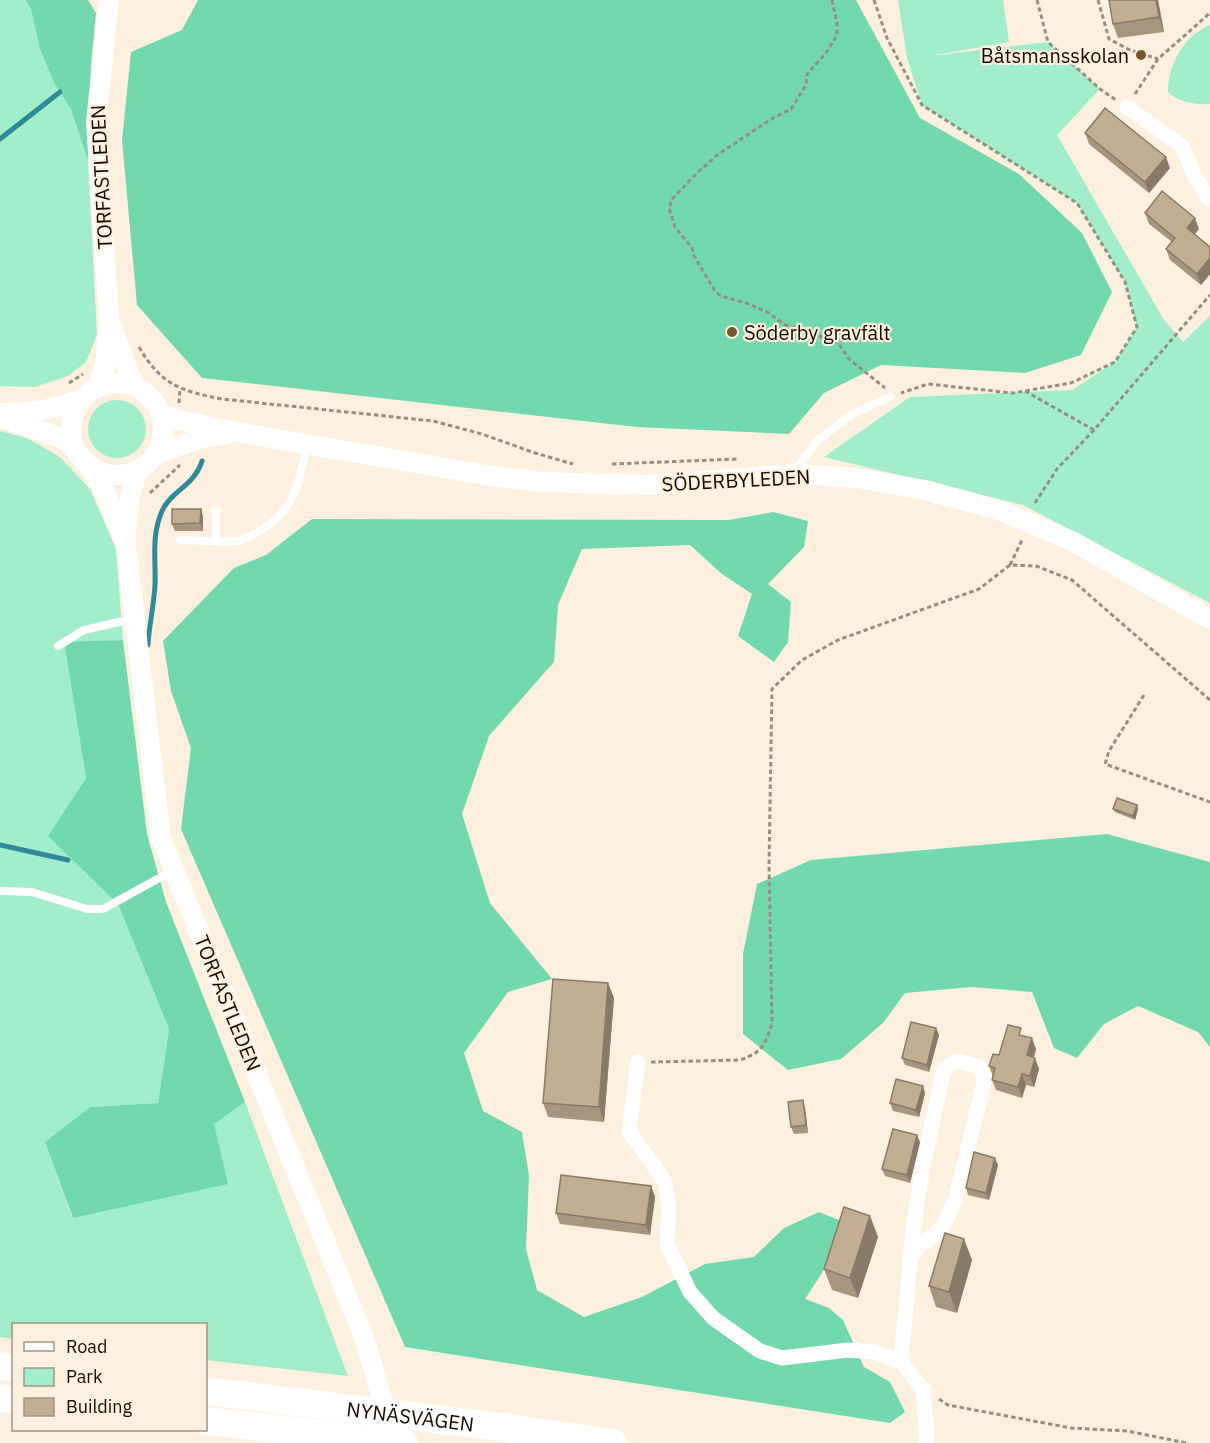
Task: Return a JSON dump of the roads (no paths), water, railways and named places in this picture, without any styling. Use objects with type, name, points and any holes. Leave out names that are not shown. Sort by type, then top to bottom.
[{"type":"highway","name":"NYNÄSVÄGEN","points":[[207,1391],[613,1443]]},
{"type":"highway","name":"NYNÄSVÄGEN","points":[[207,1421],[404,1443]]},
{"type":"street","name":"TORFASTLEDEN","points":[[98,386],[105,366],[110,319],[96,122],[109,0]]},
{"type":"street","points":[[1127,107],[1182,146],[1195,177],[1210,200]]},
{"type":"street","name":"TORFASTLEDEN","points":[[110,319],[133,385]]},
{"type":"street","points":[[0,415],[31,413],[61,406],[81,399],[98,386],[121,382],[133,385],[145,392],[170,417],[156,454],[139,469],[119,475],[109,474],[89,466],[74,446],[71,434],[71,422],[81,399]]},
{"type":"street","points":[[0,415],[59,437],[74,446]]},
{"type":"street","name":"SÖDERBYLEDEN","points":[[170,417],[236,432],[491,476],[543,482],[650,485],[792,474],[857,478],[925,490],[999,510],[1074,542],[1210,619]]},
{"type":"street","name":"SÖDERBYLEDEN","points":[[156,454],[202,438],[236,432]]},
{"type":"street","name":"TORFASTLEDEN","points":[[89,466],[105,492],[126,547]]},
{"type":"street","name":"TORFASTLEDEN","points":[[139,469],[126,509],[126,547],[161,838],[365,1341],[389,1424],[392,1443]]},
{"type":"street","points":[[901,1362],[911,1254],[923,1166],[944,1069],[956,1061],[978,1066],[985,1078],[955,1201],[943,1227],[911,1254]]},
{"type":"street","points":[[638,1062],[629,1131],[665,1182],[669,1208],[667,1244],[690,1293],[713,1318],[760,1351],[782,1358],[848,1350],[875,1352],[901,1362],[923,1389],[927,1439]]},
{"type":"lane","points":[[792,474],[817,441],[852,414],[890,397]]},
{"type":"lane","points":[[180,540],[238,541],[251,536],[284,513],[293,499],[300,479],[308,443]]},
{"type":"lane","points":[[216,511],[216,541]]},
{"type":"lane","points":[[58,646],[84,630],[134,618]]},
{"type":"lane","points":[[0,891],[32,892],[87,909],[103,909],[174,870]]},
{"type":"waterway","points":[[0,139],[60,92]]},
{"type":"waterway","points":[[148,645],[154,592],[156,530],[166,504],[194,476],[202,461]]},
{"type":"waterway","points":[[0,845],[68,860]]},
{"type":"place","name":"Båtsmansskolan","points":[[1141,55]]},
{"type":"place","name":"Söderby gravfält","points":[[732,332]]}]
